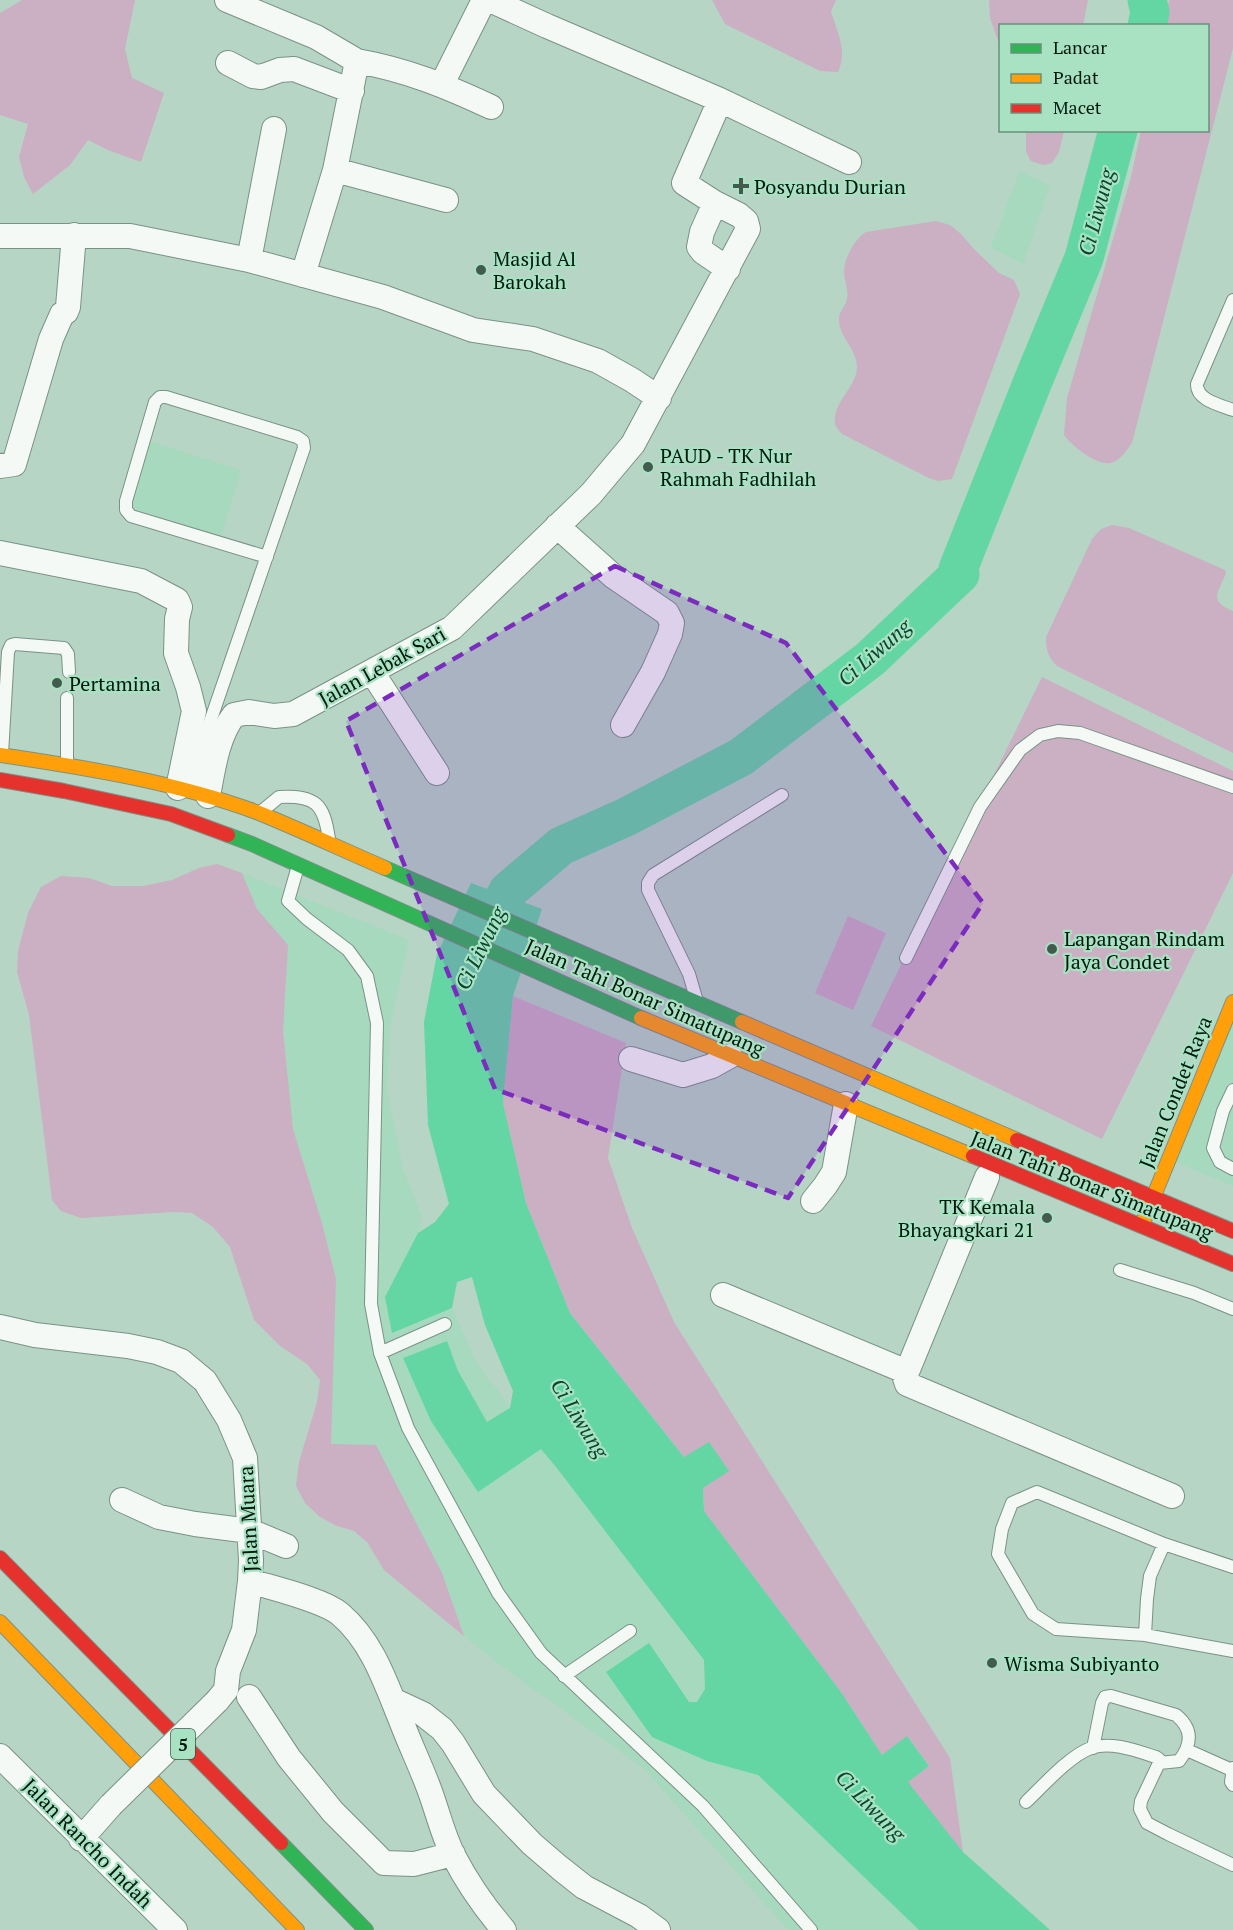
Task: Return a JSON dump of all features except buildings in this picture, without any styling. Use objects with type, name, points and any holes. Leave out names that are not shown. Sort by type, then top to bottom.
[{"type":"main road","name":"Jalan Tahi Bonar Simatupang","points":[[1,755],[68,765],[193,792],[258,813],[698,1002],[1142,1227],[1233,1263]]},
{"type":"main road","name":"Jalan Tahi Bonar Simatupang","points":[[0,780],[171,814],[252,844],[650,1022],[846,1104],[996,1155],[1153,1198],[1233,1231]]},
{"type":"main road","name":"Jalan Condet Raya","points":[[1142,1227],[1233,1002]]},
{"type":"main road","name":"5","points":[[0,1558],[366,1930]]},
{"type":"main road","name":"5","points":[[0,1622],[297,1930]]},
{"type":"street","points":[[227,0],[316,38],[357,61],[393,68],[442,84],[491,107]]},
{"type":"street","points":[[442,84],[484,0]]},
{"type":"street","points":[[490,0],[720,100],[849,162]]},
{"type":"street","points":[[303,275],[335,170],[357,61]]},
{"type":"street","points":[[228,63],[254,76],[261,77],[280,70],[294,69],[352,92]]},
{"type":"street","points":[[720,100],[684,183],[715,203],[702,232],[699,247],[728,269]]},
{"type":"street","points":[[249,260],[274,129]]},
{"type":"street","points":[[335,170],[446,200]]},
{"type":"street","name":"Jalan Lebak Sari","points":[[193,792],[214,761],[228,722],[234,715],[249,712],[274,716],[293,714],[452,628],[591,494],[633,444],[748,229],[746,221],[739,214],[715,203]]},
{"type":"street","points":[[0,466],[14,464],[51,339],[62,314],[68,307],[74,235]]},
{"type":"street","points":[[0,236],[130,236],[249,260],[383,297],[473,330],[533,339],[598,361],[659,398]]},
{"type":"street","points":[[557,526],[613,576],[668,613],[672,623],[670,634],[653,672],[623,725]]},
{"type":"street","points":[[0,553],[141,581],[177,600],[180,607],[177,619],[176,653],[194,711],[193,792]]},
{"type":"street","points":[[372,672],[437,773]]},
{"type":"street","points":[[631,1059],[683,1075],[711,1066],[730,1056]]},
{"type":"street","points":[[813,1201],[834,1172],[846,1104]]},
{"type":"street","points":[[996,1155],[907,1372],[905,1378],[909,1387],[1172,1496]]},
{"type":"street","points":[[723,1295],[907,1372]]},
{"type":"street","name":"Jalan Muara","points":[[0,1327],[35,1335],[128,1346],[157,1352],[181,1361],[205,1381],[229,1420],[245,1458],[250,1531],[250,1581],[325,1605],[339,1613],[365,1642],[393,1700],[453,1854],[489,1912],[504,1930]]},
{"type":"street","points":[[122,1500],[159,1516],[195,1524],[250,1531],[286,1546]]},
{"type":"street","points":[[81,1839],[111,1805],[226,1690],[228,1671],[244,1630],[250,1581]]},
{"type":"street","points":[[249,1697],[290,1758],[333,1812],[384,1863],[414,1864],[453,1854]]},
{"type":"street","points":[[393,1700],[423,1714],[442,1729],[484,1794],[508,1820],[560,1868],[584,1887],[639,1916],[658,1930]]},
{"type":"street","name":"Jalan Rancho Indah","points":[[0,1756],[168,1926]]},
{"type":"lane","points":[[1233,300],[1197,384],[1197,390],[1207,399],[1233,410]]},
{"type":"lane","points":[[193,792],[199,754],[267,557],[304,448],[303,441],[297,437],[160,397],[155,402],[126,501],[126,510],[131,516],[267,557]]},
{"type":"lane","points":[[1,755],[8,652],[11,645],[64,648],[69,654],[69,672]]},
{"type":"lane","points":[[68,698],[68,765]]},
{"type":"lane","points":[[906,958],[980,807],[1020,750],[1040,735],[1058,731],[1080,733],[1233,787]]},
{"type":"lane","points":[[698,1002],[689,974],[648,890],[648,883],[653,875],[782,795]]},
{"type":"lane","points":[[258,813],[279,797],[306,798],[318,805],[326,817],[329,844]]},
{"type":"lane","points":[[298,865],[288,901],[307,919],[348,950],[367,976],[377,1023],[371,1304],[380,1353],[408,1428],[498,1593],[541,1653],[703,1806],[811,1930]]},
{"type":"lane","points":[[1233,1090],[1223,1111],[1213,1148],[1220,1162],[1233,1169]]},
{"type":"lane","points":[[1120,1270],[1194,1293],[1233,1309]]},
{"type":"lane","points":[[380,1353],[444,1324]]},
{"type":"lane","points":[[1233,1567],[1164,1544],[1037,1492],[1012,1503],[1002,1528],[998,1554],[1033,1614],[1056,1629],[1145,1635],[1233,1651]]},
{"type":"lane","points":[[1145,1635],[1150,1576],[1164,1544]]},
{"type":"lane","points":[[564,1676],[630,1631]]},
{"type":"lane","points":[[1093,1748],[1102,1703],[1106,1697],[1111,1696],[1176,1715],[1185,1722],[1189,1729],[1187,1750],[1179,1761],[1159,1763]]},
{"type":"lane","points":[[1026,1802],[1056,1773],[1083,1753],[1093,1748],[1132,1749],[1158,1758],[1159,1763],[1141,1801],[1140,1809],[1147,1822],[1233,1865]]},
{"type":"lane","points":[[1187,1750],[1233,1769],[1231,1782],[1233,1785]]},
{"type":"highlighted area","points":[[615,566],[786,643],[983,903],[788,1198],[495,1089],[346,721]]},
{"type":"shaded area","points":[[22,0],[135,0],[125,49],[132,78],[164,93],[141,162],[88,140],[70,165],[33,194],[24,177],[19,157],[28,124],[0,115],[0,13]]},
{"type":"shaded area","points":[[712,0],[836,0],[831,11],[842,49],[838,72],[820,71],[725,24]]},
{"type":"shaded area","points":[[989,0],[1088,0],[1083,24],[999,24],[999,43],[990,18]]},
{"type":"shaded area","points":[[1169,0],[1233,0],[1233,48],[1132,443],[1118,460],[1105,463],[1085,454],[1064,435],[1067,398],[1131,177],[1141,132],[1209,132],[1209,24],[1165,24]]},
{"type":"shaded area","points":[[1026,132],[1064,132],[1059,152],[1052,163],[1043,165],[1031,161],[1026,152]]},
{"type":"shaded area","points":[[1019,171],[1050,185],[1023,264],[991,248]]},
{"type":"shaded area","points":[[936,221],[950,225],[999,273],[1014,280],[1020,294],[952,479],[938,481],[842,434],[835,423],[837,409],[853,381],[857,367],[854,354],[842,332],[839,320],[847,299],[844,271],[851,249],[866,232]]},
{"type":"shaded area","points":[[149,441],[241,470],[221,536],[128,507]]},
{"type":"shaded area","points":[[1112,525],[1129,528],[1225,570],[1226,573],[1217,596],[1220,604],[1233,611],[1233,753],[1057,666],[1050,656],[1046,637],[1092,539],[1101,529]]},
{"type":"shaded area","name":"Lapangan Rindam Jaya Condet","points":[[1042,677],[1233,771],[1233,873],[1102,1139],[871,1026]]},
{"type":"shaded area","points":[[217,864],[242,873],[257,909],[288,945],[283,1031],[293,1129],[322,1223],[336,1279],[331,1444],[376,1445],[442,1573],[464,1636],[384,1570],[367,1542],[354,1531],[337,1526],[320,1517],[305,1503],[296,1486],[299,1462],[317,1402],[320,1380],[307,1364],[280,1346],[254,1320],[230,1247],[213,1227],[192,1213],[173,1212],[81,1218],[61,1211],[52,1200],[29,1015],[17,972],[18,951],[28,913],[41,887],[61,876],[89,878],[112,886],[143,886],[172,880],[199,868]]},
{"type":"shaded area","points":[[242,873],[409,940],[390,1026],[387,1089],[403,1169],[422,1216],[418,1233],[476,1361],[704,1661],[705,1689],[758,1775],[919,1930],[788,1930],[643,1768],[501,1666],[464,1636],[442,1573],[330,1444],[336,1279],[322,1223],[293,1129],[283,1031],[288,945],[257,909]]},
{"type":"shaded area","points":[[848,916],[886,933],[853,1010],[815,993]]},
{"type":"shaded area","points":[[513,996],[626,1043],[608,1158],[632,1228],[674,1322],[950,1758],[963,1852],[907,1782],[929,1766],[908,1737],[882,1755],[841,1692],[704,1511],[703,1488],[709,1442],[685,1458],[570,1313],[526,1203],[503,1103]]},
{"type":"shaded area","points":[[1233,1006],[1233,1186],[1171,1160]]},
{"type":"water","points":[[471,883],[542,909],[513,996],[503,1103],[526,1203],[570,1313],[684,1457],[709,1442],[729,1471],[703,1488],[704,1511],[841,1692],[882,1755],[907,1736],[929,1766],[908,1782],[963,1852],[1050,1930],[919,1930],[758,1775],[707,1761],[652,1737],[606,1672],[649,1643],[689,1702],[697,1702],[705,1689],[704,1660],[541,1449],[478,1492],[431,1421],[403,1358],[447,1341],[458,1371],[487,1422],[510,1408],[513,1391],[485,1325],[472,1277],[457,1282],[452,1308],[392,1333],[385,1297],[418,1233],[435,1222],[449,1204],[428,1125],[424,1022],[437,954]]},
{"type":"waterway","name":"Ci Liwung","points":[[1147,0],[1150,12],[1147,24]]},
{"type":"waterway","name":"Ci Liwung","points":[[481,943],[508,891],[561,846],[626,817],[741,757],[870,659],[960,574],[958,569],[1084,258],[1117,132]]},
{"type":"traffic: fast","points":[[228,835],[641,1018]]},
{"type":"traffic: fast","points":[[385,868],[742,1022]]},
{"type":"traffic: fast","points":[[281,1843],[366,1930]]},
{"type":"traffic: slow","points":[[0,755],[164,784],[228,802],[290,826],[385,868]]},
{"type":"traffic: slow","points":[[1142,1225],[1233,1002]]},
{"type":"traffic: slow","points":[[641,1018],[973,1156]]},
{"type":"traffic: slow","points":[[742,1022],[1017,1140]]},
{"type":"traffic: slow","points":[[0,1622],[297,1930]]},
{"type":"traffic: jam","points":[[0,780],[171,814],[228,835]]},
{"type":"traffic: jam","points":[[1017,1140],[1233,1231]]},
{"type":"traffic: jam","points":[[973,1156],[1233,1264]]},
{"type":"traffic: jam","points":[[0,1558],[281,1843]]},
{"type":"place","name":"Posyandu Durian","points":[[741,186]]},
{"type":"place","name":"Masjid Al Barokah","points":[[481,270]]},
{"type":"place","name":"PAUD - TK Nur Rahmah Fadhilah","points":[[648,467]]},
{"type":"place","name":"Pertamina","points":[[57,683]]},
{"type":"place","name":"Lapangan Rindam Jaya Condet","points":[[1052,949]]},
{"type":"place","name":"TK Kemala Bhayangkari 21","points":[[1047,1218]]},
{"type":"place","name":"Wisma Subiyanto","points":[[992,1663]]}]
